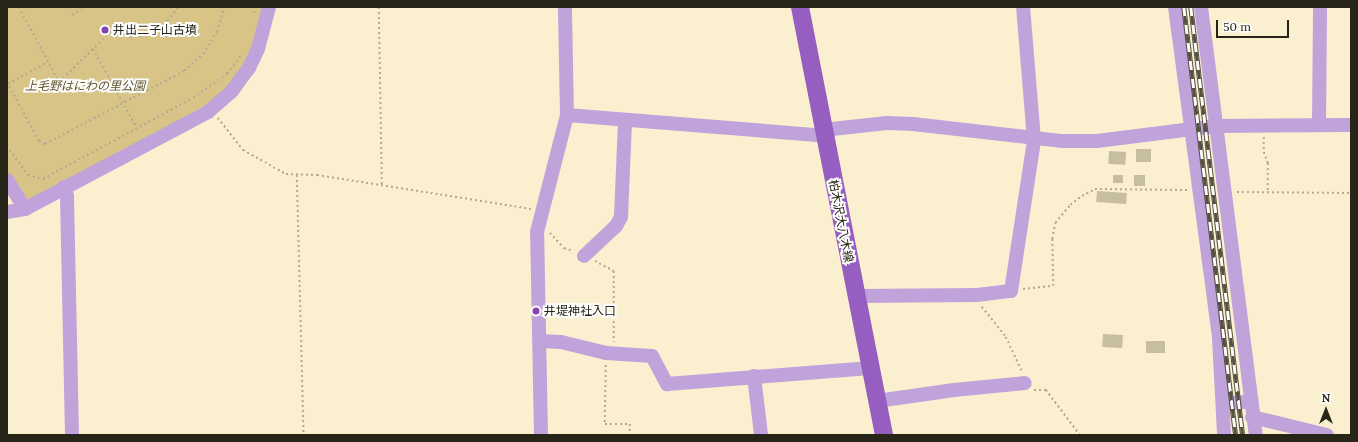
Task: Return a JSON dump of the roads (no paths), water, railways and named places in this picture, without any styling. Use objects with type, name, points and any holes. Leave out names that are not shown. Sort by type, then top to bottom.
[{"type":"main road","name":"柏木沢大八木線","points":[[800,7],[855,296],[884,435]]},
{"type":"street","points":[[7,212],[25,209],[208,112],[232,91],[249,68],[258,49],[269,7]]},
{"type":"street","points":[[541,435],[539,216],[567,115],[565,7]]},
{"type":"street","points":[[855,296],[977,295],[1011,290],[1034,140],[1023,7]]},
{"type":"street","points":[[1175,7],[1218,338],[1224,435]]},
{"type":"street","points":[[1201,7],[1252,417],[1256,435]]},
{"type":"street","points":[[1319,125],[1320,7]]},
{"type":"street","points":[[567,115],[805,135],[817,135],[823,132],[887,124],[913,124],[1034,140],[1097,141],[1216,126],[1351,125]]},
{"type":"street","points":[[584,256],[616,226],[621,217],[625,120]]},
{"type":"street","points":[[7,180],[25,209]]},
{"type":"street","points":[[64,187],[67,196],[72,435]]},
{"type":"street","points":[[540,341],[561,342],[610,354],[652,356],[667,384],[870,368]]},
{"type":"street","points":[[754,376],[761,435]]},
{"type":"street","points":[[877,402],[954,390],[1025,383]]},
{"type":"street","points":[[1223,404],[1250,401]]},
{"type":"street","points":[[1252,417],[1327,435]]},
{"type":"railway","points":[[1184,7],[1236,435]]},
{"type":"railway","points":[[1191,7],[1243,435]]},
{"type":"place","name":"井出二子山古墳","points":[[105,30]]},
{"type":"place","name":"井堤神社入口","points":[[536,311]]},
{"type":"park label","name":"上毛野はにわの里公園","points":[[85,86]]}]
